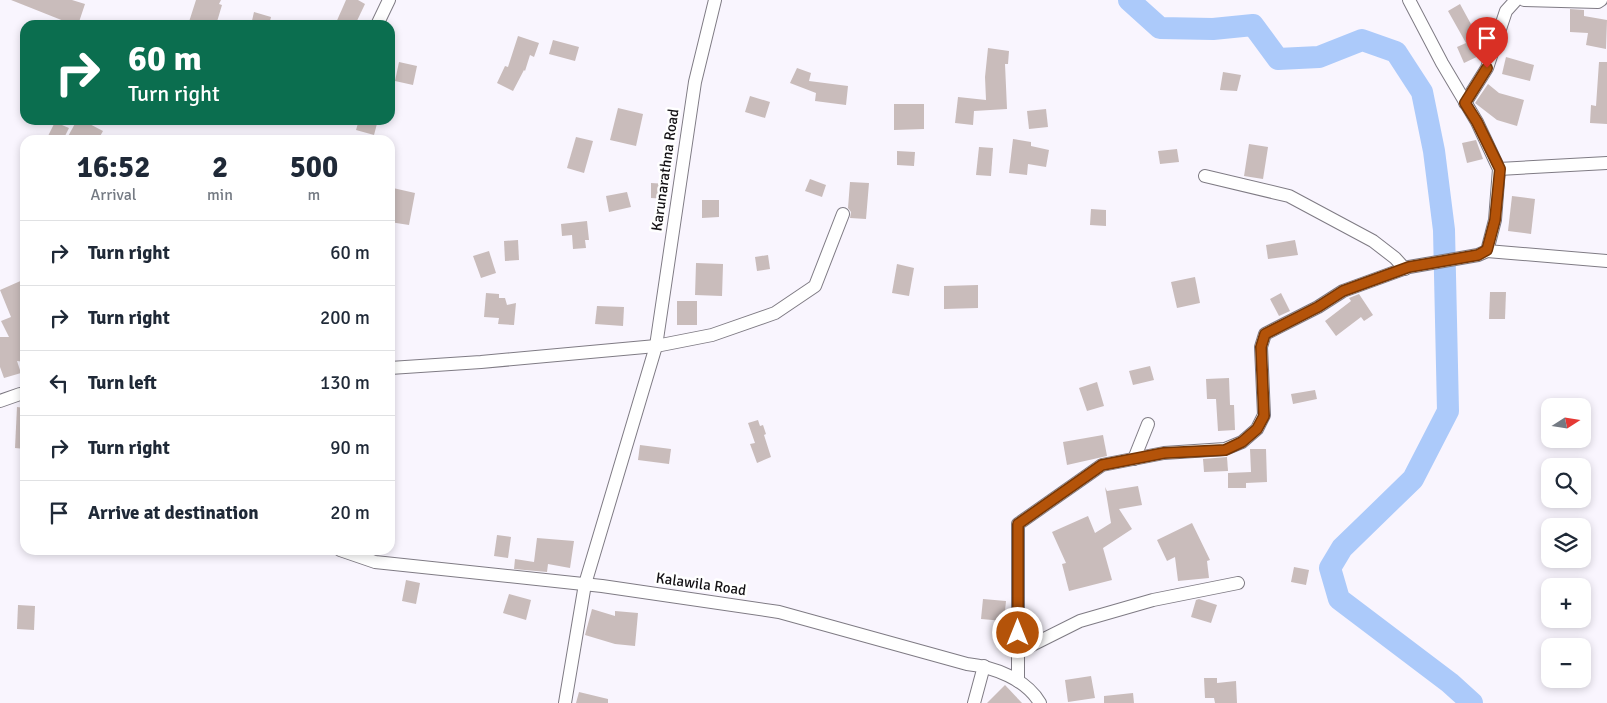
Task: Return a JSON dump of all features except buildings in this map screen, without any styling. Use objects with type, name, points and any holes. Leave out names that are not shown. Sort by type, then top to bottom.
[{"type":"street","points":[[379,20],[389,0]]},
{"type":"street","name":"Karunarathna Road","points":[[565,703],[584,584],[656,346],[695,82],[714,0]]},
{"type":"street","points":[[1409,0],[1477,122],[1500,169],[1495,220],[1483,253]]},
{"type":"street","points":[[1465,103],[1487,68],[1506,11],[1516,0]]},
{"type":"street","points":[[1524,0],[1598,2],[1601,0]]},
{"type":"street","points":[[1500,169],[1607,163]]},
{"type":"street","points":[[1205,176],[1289,196],[1372,241],[1407,268]]},
{"type":"street","points":[[395,368],[656,346],[712,335],[775,313],[815,286],[843,214]]},
{"type":"street","points":[[1018,680],[1018,524],[1102,465],[1164,453],[1225,450],[1242,442],[1257,429],[1264,416],[1261,347],[1265,334],[1318,307],[1343,291],[1407,268],[1483,253],[1607,261]]},
{"type":"street","points":[[0,401],[20,394]]},
{"type":"street","points":[[1134,459],[1148,424]]},
{"type":"street","name":"Kalawila Road","points":[[354,555],[374,562],[584,584],[779,612],[967,664],[984,666],[1018,680],[1034,694],[1040,703]]},
{"type":"street","points":[[1018,652],[1080,621],[1153,600],[1238,583]]},
{"type":"street","points":[[974,703],[984,666]]},
{"type":"waterway","points":[[1129,0],[1160,28],[1213,29],[1253,25],[1278,59],[1319,57],[1362,40],[1396,52],[1422,92],[1434,151],[1444,230],[1448,411],[1413,479],[1342,548],[1330,568],[1339,599],[1450,683],[1472,703]]},
{"type":"route","points":[[1018,633],[1018,524],[1102,465],[1164,453],[1225,450],[1242,442],[1257,429],[1264,416],[1261,347],[1265,334],[1318,307],[1343,291],[1409,267],[1478,255],[1487,250],[1495,220],[1500,169],[1477,122],[1465,103],[1487,68]]}]
